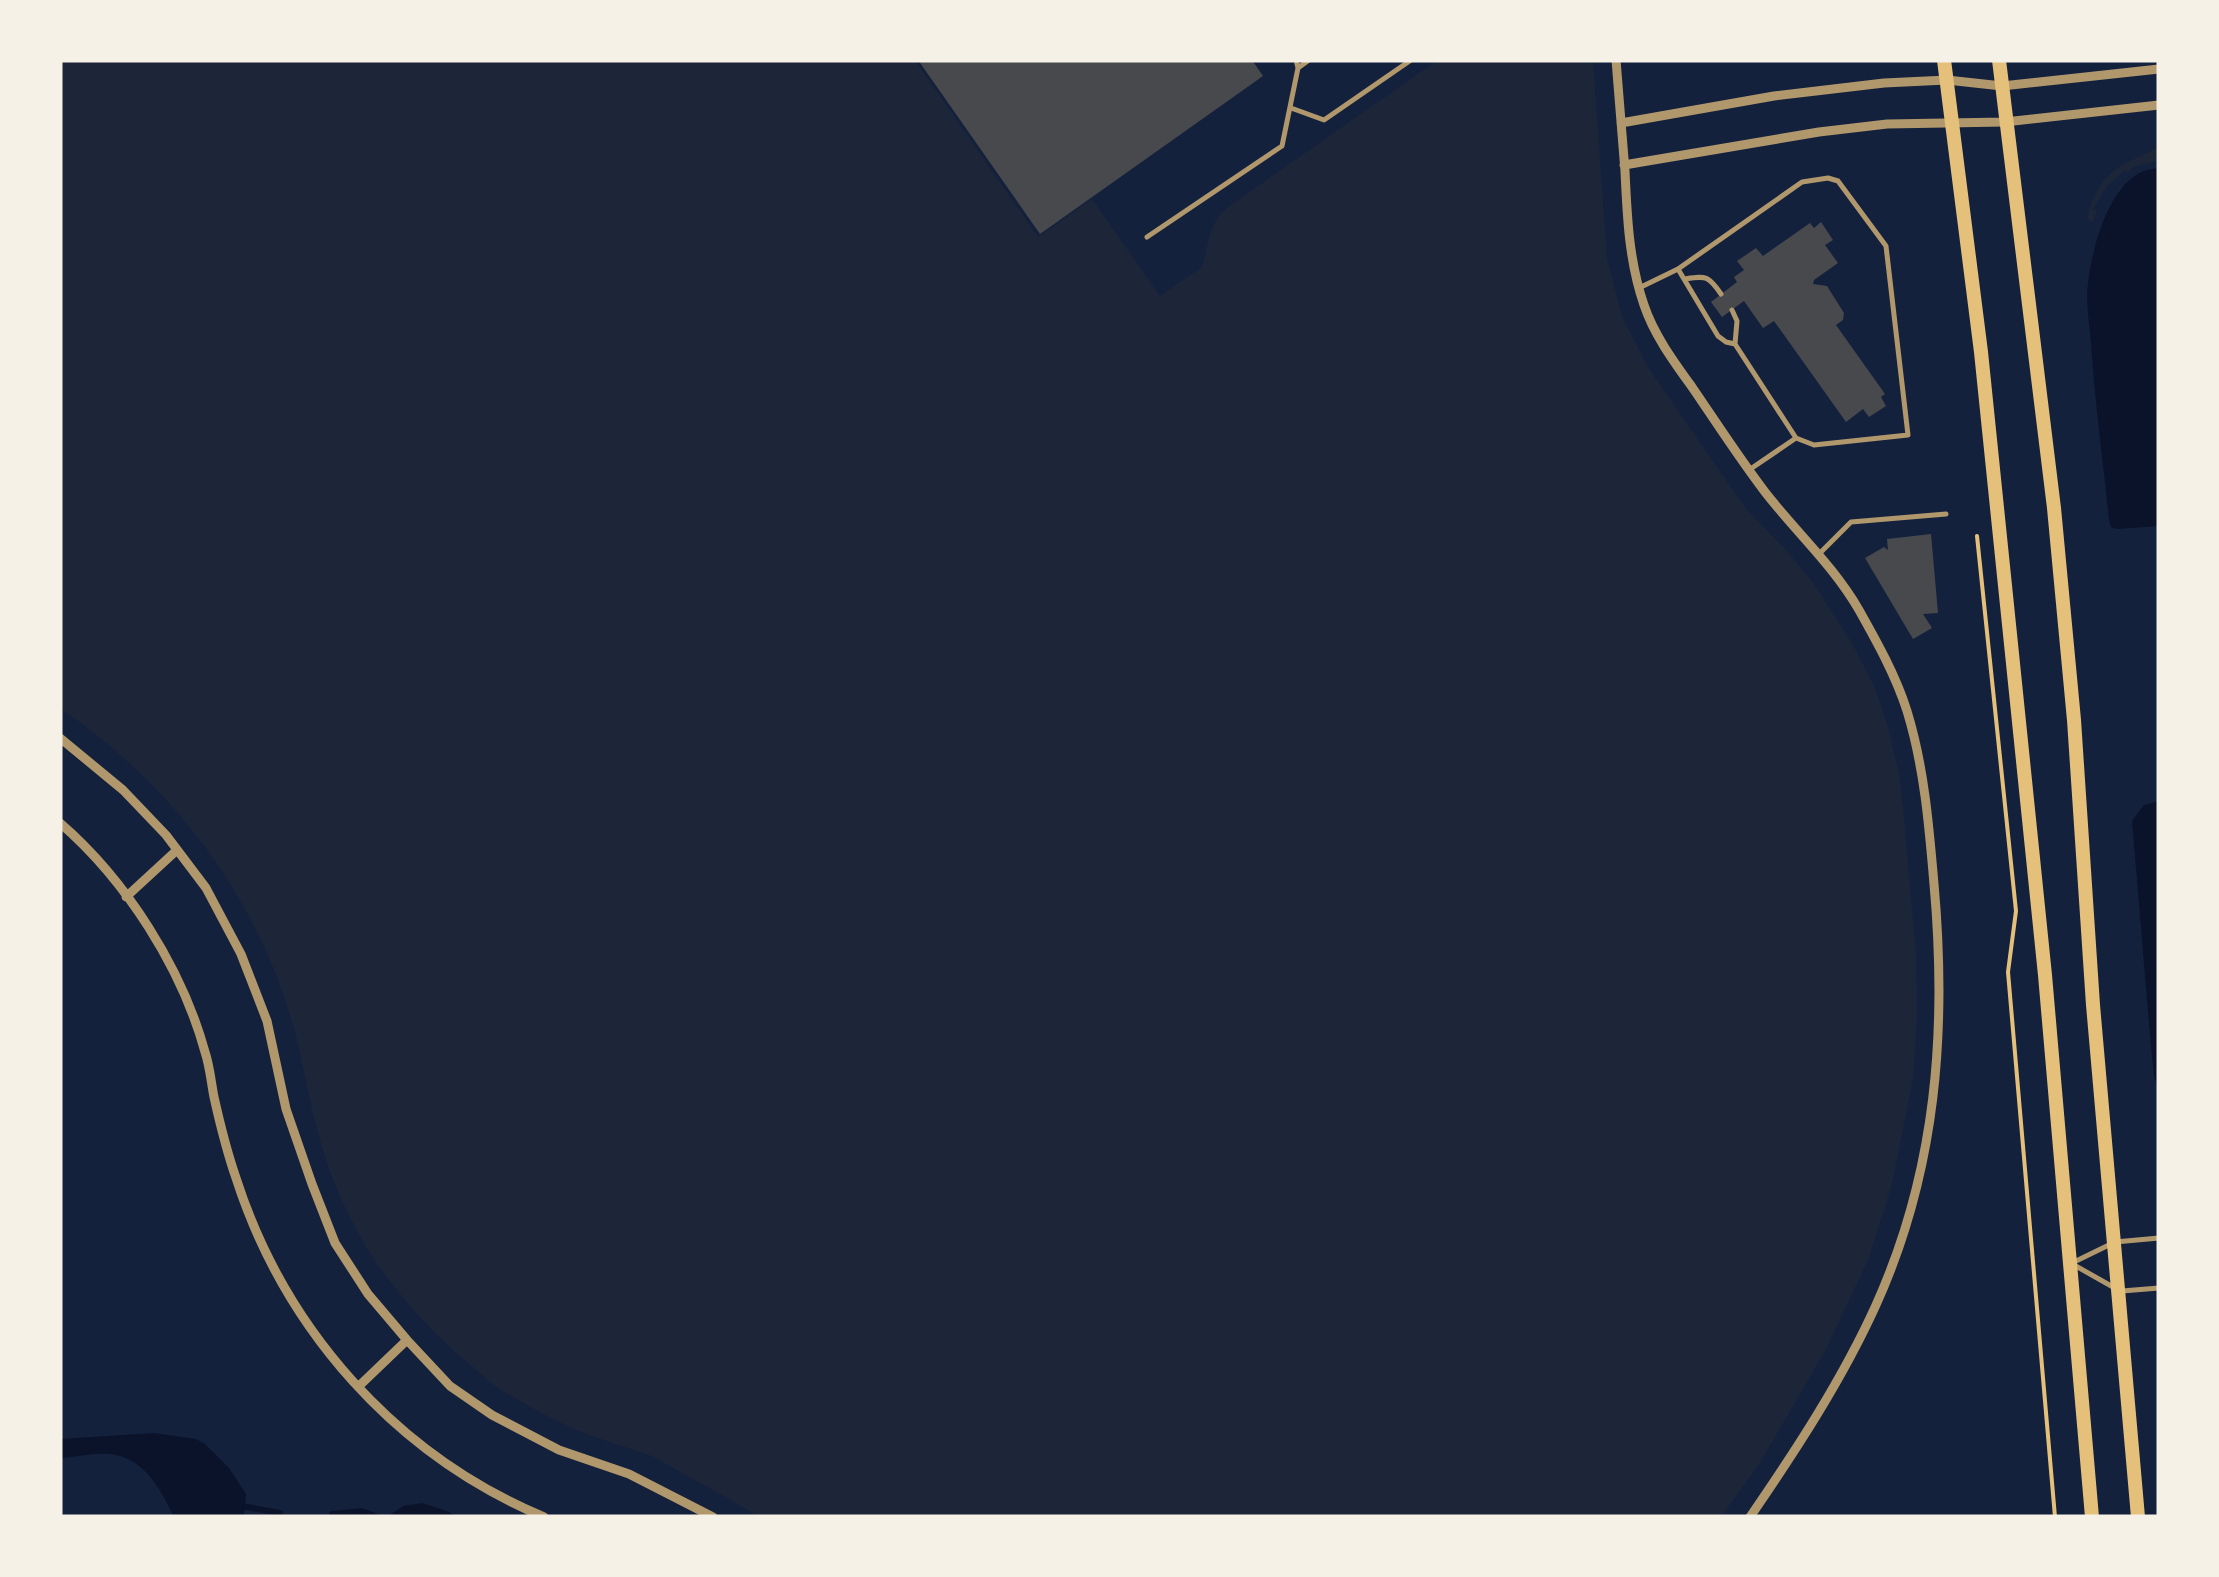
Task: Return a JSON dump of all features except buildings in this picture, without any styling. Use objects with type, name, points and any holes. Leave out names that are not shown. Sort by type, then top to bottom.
[{"type":"main road","points":[[1944,60],[1989,431],[2045,975],[2092,1517]]},
{"type":"main road","points":[[1999,60],[2056,528],[2138,1517]]},
{"type":"street","points":[[1616,60],[1632,257],[1645,310],[1673,360],[1749,470],[1835,572],[1876,642],[1906,708],[1917,749],[1928,823],[1940,975],[1938,1062],[1934,1104],[1915,1191],[1876,1305],[1794,1453],[1750,1517]]},
{"type":"street","points":[[1620,123],[1774,96],[1884,82],[1947,80],[2002,86],[2159,69]]},
{"type":"street","points":[[1624,165],[1887,124],[2006,122],[2159,105]]},
{"type":"street","points":[[60,738],[122,790],[206,888],[241,954],[267,1022],[286,1108],[335,1243],[368,1294],[450,1386],[492,1415],[559,1450],[629,1474],[713,1517]]},
{"type":"street","points":[[60,823],[100,862],[150,928],[174,972],[206,1054],[248,1215],[306,1325],[389,1420],[448,1464],[513,1504],[544,1517]]},
{"type":"street","points":[[126,896],[177,850]]},
{"type":"street","points":[[358,1386],[407,1340]]},
{"type":"lane","points":[[1147,237],[1282,146],[1297,64],[1309,60]]},
{"type":"lane","points":[[1291,108],[1324,120],[1411,60]]},
{"type":"lane","points":[[1638,289],[1678,268],[1802,182],[1828,178],[1838,181],[1886,246],[1908,435],[1814,444],[1796,438],[1735,344],[1737,320],[1732,310]]},
{"type":"lane","points":[[1678,268],[1718,336],[1735,344]]},
{"type":"lane","points":[[1684,279],[1711,279],[1721,294]]},
{"type":"lane","points":[[1749,470],[1796,438]]},
{"type":"lane","points":[[1820,554],[1850,522],[1946,514]]},
{"type":"lane","points":[[2072,1264],[2115,1242],[2159,1238]]},
{"type":"lane","points":[[2072,1264],[2120,1291],[2159,1288]]},
{"type":"path","points":[[1978,536],[2016,911],[2008,972],[2056,1517]]},
{"type":"shaded area","points":[[60,60],[915,60],[1038,237],[1092,199],[1160,296],[1202,267],[1213,227],[1228,207],[1438,60],[1593,60],[1607,258],[1622,317],[1648,367],[1746,509],[1812,581],[1852,643],[1875,688],[1888,727],[1904,816],[1917,1017],[1913,1079],[1892,1184],[1869,1258],[1825,1351],[1761,1461],[1721,1517],[759,1517],[653,1457],[561,1423],[501,1390],[461,1357],[393,1285],[347,1211],[323,1150],[295,1032],[275,971],[230,883],[171,805],[137,770],[60,708]]},
{"type":"shaded area","points":[[2159,147],[2159,161],[2125,170],[2107,186],[2093,209],[2097,211],[2093,222],[2088,220],[2094,197],[2107,178]]},
{"type":"shaded area","points":[[2159,168],[2159,526],[2117,529],[2111,527],[2109,520],[2088,283],[2098,236],[2112,204],[2131,178]]},
{"type":"shaded area","points":[[2159,801],[2159,1089],[2154,1076],[2132,821],[2144,805]]},
{"type":"shaded area","points":[[154,1433],[205,1444],[229,1468],[246,1494],[244,1517],[174,1517],[152,1479],[127,1459],[102,1454],[60,1458],[60,1439]]},
{"type":"shaded area","points":[[422,1503],[458,1517],[387,1517],[403,1506]]},
{"type":"waterway","points":[[242,1506],[280,1513]]},
{"type":"waterway","points":[[332,1514],[362,1511],[377,1517]]}]
